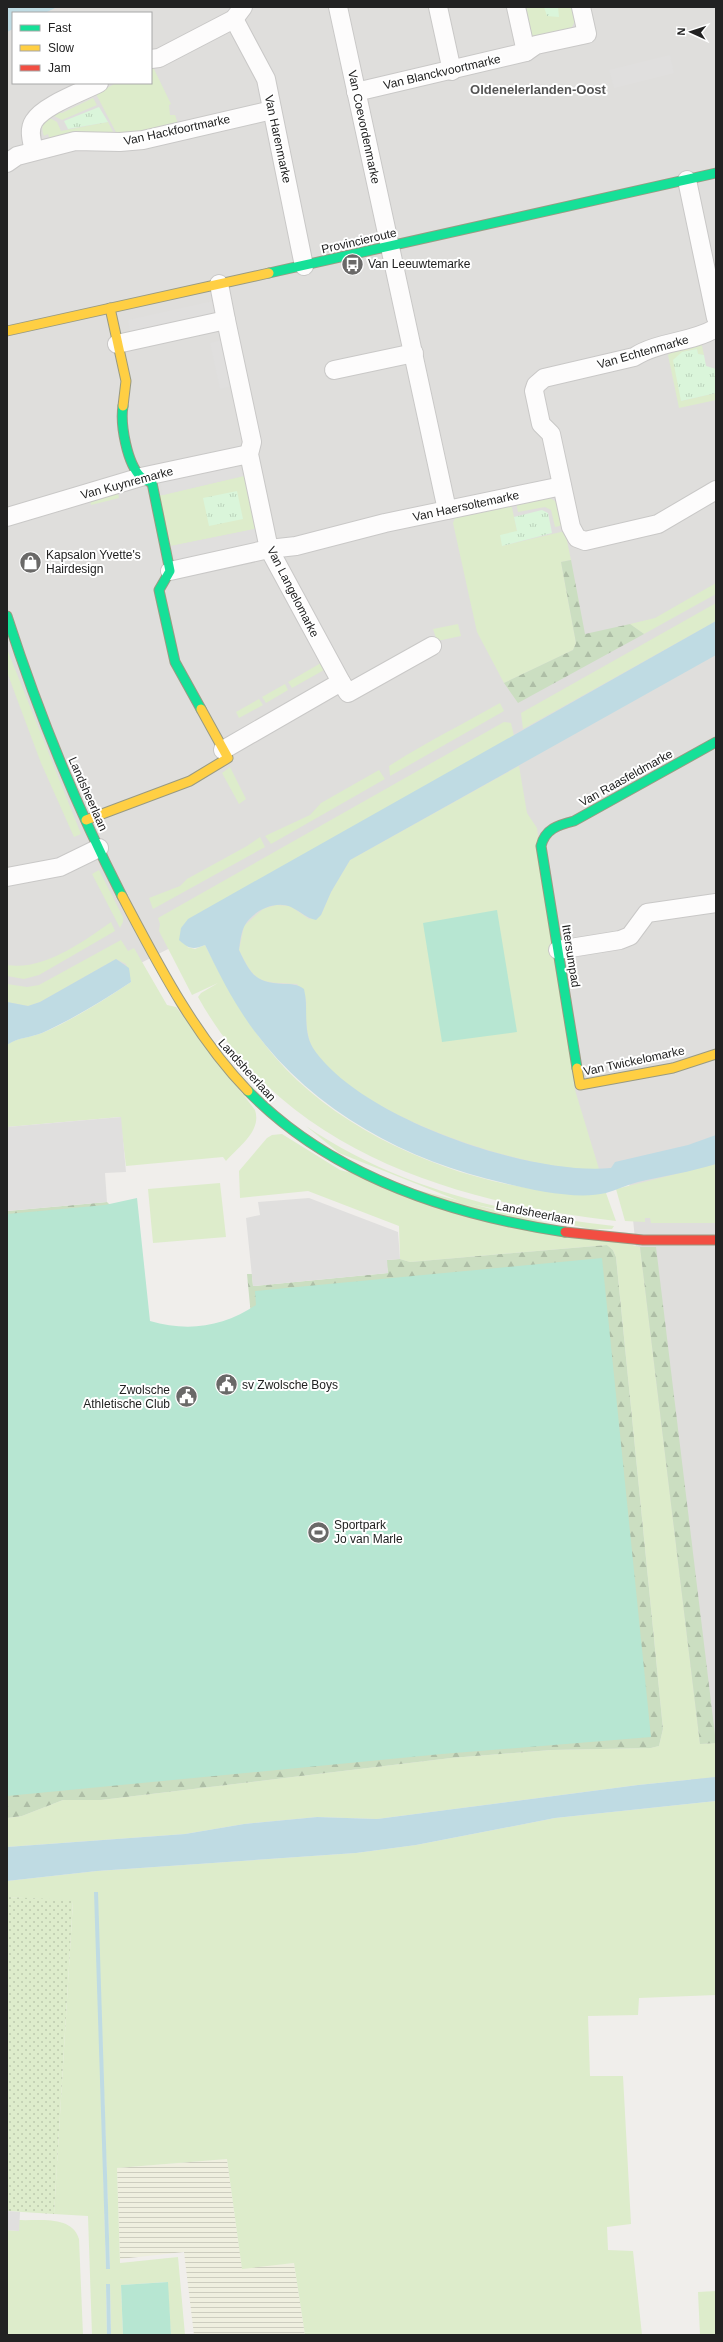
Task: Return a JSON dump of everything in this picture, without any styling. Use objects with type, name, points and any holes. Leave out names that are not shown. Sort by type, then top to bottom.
[{"type":"street","name":"Van Coevordenmarke","points":[[338,7],[390,246]]},
{"type":"street","points":[[438,7],[452,71]]},
{"type":"street","points":[[516,7],[526,52]]},
{"type":"street","name":"Van Blanckvoortmarke","points":[[356,92],[452,71],[526,52],[536,45],[587,34],[581,7]]},
{"type":"street","points":[[152,59],[159,58],[238,13]]},
{"type":"street","name":"Van Harenmarke","points":[[238,13],[266,79],[304,266]]},
{"type":"street","points":[[34,151],[31,134],[33,121],[42,112],[97,84]]},
{"type":"street","name":"Van Hackfoortmarke","points":[[7,163],[17,156],[75,141],[120,142],[143,140],[272,110]]},
{"type":"street","name":"Provincieroute","points":[[7,331],[716,174]]},
{"type":"street","points":[[687,180],[716,318]]},
{"type":"street","points":[[390,246],[448,510]]},
{"type":"street","name":"Van Langelomarke","points":[[219,284],[252,442],[249,454],[270,549],[341,682]]},
{"type":"street","points":[[86,820],[190,781],[228,758],[175,662],[159,590],[170,571],[152,483],[141,477],[130,461],[121,417],[126,381],[110,308]]},
{"type":"street","points":[[117,344],[226,320]]},
{"type":"street","name":"Van Echtenmarke","points":[[562,486],[551,434],[541,424],[534,391],[536,385],[544,378],[634,357],[646,349],[707,333],[716,328]]},
{"type":"street","points":[[334,370],[414,353]]},
{"type":"street","name":"Van Kuynremarke","points":[[7,517],[141,477],[249,454]]},
{"type":"street","points":[[562,486],[571,527],[577,538],[585,541],[658,524],[716,490]]},
{"type":"street","name":"Van Haersoltemarke","points":[[170,571],[270,549],[296,546],[448,510],[562,486]]},
{"type":"street","name":"Landsheerlaan","points":[[7,616],[49,735],[86,820],[136,924],[209,1046],[225,1067],[274,1117],[302,1137],[362,1172],[440,1203],[514,1223],[606,1237],[641,1240],[716,1240]]},
{"type":"street","points":[[223,750],[341,682],[348,693],[432,646]]},
{"type":"street","name":"Van Raasfeldmarke","points":[[546,832],[556,825],[574,822],[716,742]]},
{"type":"street","name":"Ittersumpad","points":[[546,832],[542,839],[541,846],[580,1085]]},
{"type":"street","points":[[7,877],[60,866],[99,848]]},
{"type":"street","points":[[558,950],[620,940],[630,936],[646,913],[716,902]]},
{"type":"street","name":"Van Twickelomarke","points":[[580,1085],[673,1068],[716,1054]]},
{"type":"shaded area","points":[[7,7],[716,7],[716,1789],[692,1791],[628,1171],[583,1181],[434,1149],[321,1078],[209,928],[22,1024],[7,1019]]},
{"type":"shaded area","points":[[670,55],[674,73],[614,88],[609,70]]},
{"type":"shaded area","points":[[213,301],[216,314],[130,333],[128,320]]},
{"type":"shaded area","points":[[222,340],[232,386],[220,389],[210,343]]},
{"type":"shaded area","points":[[239,465],[243,476],[163,495],[160,482]]},
{"type":"shaded area","points":[[255,529],[258,543],[177,561],[171,546]]},
{"type":"shaded area","points":[[121,1117],[126,1172],[105,1173],[107,1202],[7,1211],[7,1127]]},
{"type":"shaded area","points":[[309,1198],[398,1232],[400,1259],[387,1260],[388,1273],[253,1286],[246,1218],[260,1215],[258,1202]]},
{"type":"shaded area","points":[[7,2211],[20,2212],[19,2231],[7,2230]]},
{"type":"green space","points":[[526,7],[575,7],[576,19],[571,29],[533,40]]},
{"type":"green space","points":[[544,7],[558,7],[559,17],[547,16]]},
{"type":"green space","points":[[152,68],[171,104],[169,105],[170,115],[175,115],[178,124],[120,140],[96,94],[114,84],[152,84]]},
{"type":"green space","points":[[93,98],[97,105],[62,120],[52,115],[55,112],[62,113]]},
{"type":"green space","points":[[99,107],[108,122],[68,129],[64,121]]},
{"type":"green space","points":[[48,117],[57,122],[61,131],[108,122],[114,134],[50,140],[48,134],[44,136],[43,130],[44,121]]},
{"type":"green space","points":[[701,342],[704,355],[698,354],[697,349],[682,352],[681,401],[716,393],[716,400],[679,408],[668,355],[677,348]]},
{"type":"green space","points":[[697,349],[698,354],[704,355],[706,366],[716,369],[716,393],[681,401],[673,360],[682,352]]},
{"type":"green space","points":[[248,475],[260,528],[171,546],[158,496]]},
{"type":"green space","points":[[237,491],[243,519],[209,526],[203,498]]},
{"type":"green space","points":[[118,493],[119,498],[91,505],[90,501]]},
{"type":"green space","points":[[547,496],[558,503],[564,525],[555,527],[551,510],[545,507],[518,512],[516,502]]},
{"type":"green space","points":[[511,503],[517,531],[502,546],[565,531],[571,560],[561,562],[576,643],[573,650],[504,683],[477,632],[453,523],[455,518],[460,514]]},
{"type":"green space","points":[[542,510],[548,513],[552,533],[502,546],[500,535],[517,531],[514,517]]},
{"type":"green space","points":[[571,560],[585,634],[630,624],[644,634],[518,703],[504,683],[573,650],[576,643],[561,562]]},
{"type":"green space","points":[[716,583],[716,594],[644,634],[630,624],[655,618]]},
{"type":"green space","points":[[716,603],[716,621],[523,729],[521,713]]},
{"type":"green space","points":[[458,624],[461,636],[437,641],[433,629]]},
{"type":"green space","points":[[7,649],[81,834],[74,837],[41,763],[7,672]]},
{"type":"green space","points":[[321,663],[324,670],[292,688],[288,682]]},
{"type":"green space","points":[[285,684],[288,690],[266,703],[262,697]]},
{"type":"green space","points":[[259,699],[263,705],[239,718],[236,712]]},
{"type":"green space","points":[[500,703],[504,711],[390,776],[389,766],[430,741]]},
{"type":"green space","points":[[504,722],[511,723],[514,736],[187,947],[195,949],[205,945],[237,1003],[264,1044],[306,1088],[342,1116],[382,1140],[426,1160],[471,1175],[517,1186],[562,1192],[606,1193],[616,1221],[554,1212],[494,1200],[434,1182],[378,1160],[325,1131],[277,1094],[234,1050],[198,997],[201,993],[218,983],[192,995],[159,931],[160,924],[158,918]]},
{"type":"green space","points":[[519,766],[527,813],[537,828],[575,1090],[599,1169],[567,1168],[529,1161],[486,1150],[442,1134],[400,1116],[362,1094],[332,1071],[312,1047],[307,1029],[306,999],[297,984],[267,982],[260,979],[250,970],[239,950],[244,926],[263,909],[276,905],[290,906],[309,919],[321,915],[331,892],[350,860]]},
{"type":"green space","points":[[230,767],[246,799],[239,804],[222,773]]},
{"type":"green space","points":[[379,770],[385,779],[271,844],[265,836],[310,815],[321,803]]},
{"type":"green space","points":[[260,837],[265,847],[153,909],[149,898],[180,886],[187,879],[247,846]]},
{"type":"green space","points":[[99,870],[123,917],[123,922],[120,928],[92,874]]},
{"type":"green space","points":[[497,910],[517,1032],[442,1042],[423,923]]},
{"type":"green space","points":[[111,922],[115,931],[39,975],[24,979],[7,976],[7,965],[21,966],[34,964],[48,959],[75,946]]},
{"type":"green space","points":[[121,940],[128,951],[134,948],[167,1005],[176,1007],[255,1110],[255,1125],[252,1131],[243,1144],[226,1161],[223,1157],[126,1166],[120,1117],[7,1127],[7,1045],[15,1040],[37,1035],[65,1022],[131,982],[126,964],[116,959],[40,1002],[28,1006],[7,1002],[7,984],[27,987],[39,985]]},
{"type":"green space","points":[[306,1126],[341,1148],[377,1166],[415,1182],[454,1195],[533,1214],[614,1226],[612,1229],[591,1229],[462,1202],[339,1153]]},
{"type":"green space","points":[[282,1134],[340,1170],[640,1247],[700,1744],[716,1743],[716,1777],[638,1785],[377,1819],[317,1817],[244,1824],[185,1834],[7,1847],[7,1818],[22,1816],[63,1800],[101,1800],[451,1758],[551,1750],[651,1748],[659,1746],[663,1729],[616,1257],[613,1250],[607,1245],[410,1262],[400,1259],[399,1226],[308,1191],[240,1198],[239,1171],[267,1138],[272,1135]]},
{"type":"green space","points":[[716,1164],[716,1223],[651,1223],[650,1218],[645,1218],[645,1222],[625,1221],[616,1189]]},
{"type":"green space","points":[[220,1183],[226,1237],[153,1243],[148,1189]]},
{"type":"green space","name":"Sportpark Jo van Marle","points":[[137,1198],[150,1321],[178,1326],[192,1327],[218,1323],[231,1318],[256,1305],[255,1291],[602,1258],[651,1737],[442,1754],[7,1796],[7,1214],[105,1205]]},
{"type":"green space","points":[[107,1202],[110,1205],[7,1224],[7,1211]]},
{"type":"green space","name":"Sportpark Jo van Marle","points":[[607,1245],[613,1250],[616,1257],[663,1729],[659,1746],[651,1748],[551,1750],[451,1758],[101,1800],[63,1800],[22,1816],[7,1818],[7,1792],[251,1316],[247,1274],[252,1274],[253,1286],[388,1273],[386,1260],[400,1259],[410,1262]]},
{"type":"green space","points":[[640,1247],[656,1247],[716,1743],[700,1744]]},
{"type":"green space","points":[[716,1801],[716,1995],[639,1998],[638,2015],[588,2016],[590,2076],[623,2076],[631,2224],[607,2227],[608,2250],[633,2251],[642,2335],[305,2335],[294,2263],[242,2269],[227,2159],[117,2168],[120,2263],[178,2257],[185,2335],[171,2335],[167,2282],[121,2285],[123,2335],[111,2335],[110,2284],[106,2284],[107,2335],[92,2335],[88,2216],[54,2214],[73,1901],[7,1897],[7,1881],[97,1871],[356,1853],[416,1845],[555,1818]],"holes":[[[97,1892],[110,2268],[106,2269]]]},
{"type":"green space","points":[[7,1897],[73,1900],[54,2214],[7,2211]]},
{"type":"green space","points":[[227,2159],[242,2268],[294,2263],[305,2335],[194,2335],[184,2252],[120,2259],[117,2168]]},
{"type":"green space","points":[[19,2220],[54,2221],[69,2226],[75,2231],[79,2239],[83,2335],[7,2335],[7,2230],[19,2231]]},
{"type":"green space","points":[[168,2282],[171,2335],[123,2335],[121,2285]]},
{"type":"green space","points":[[716,2291],[716,2335],[700,2335],[698,2292]]},
{"type":"water","points":[[7,7],[57,7],[47,12],[12,12],[12,30],[7,32]]},
{"type":"water","points":[[716,621],[716,655],[350,860],[331,892],[321,915],[316,920],[309,918],[285,905],[272,906],[259,911],[253,915],[245,925],[239,950],[247,966],[255,976],[260,979],[274,983],[299,986],[304,989],[308,1034],[313,1048],[336,1074],[368,1097],[406,1119],[449,1137],[493,1152],[537,1162],[577,1168],[611,1168],[615,1162],[688,1145],[716,1135],[716,1164],[687,1172],[638,1182],[606,1193],[594,1195],[569,1195],[516,1186],[465,1173],[427,1159],[390,1143],[355,1123],[322,1100],[291,1073],[264,1043],[240,1010],[205,945],[197,948],[191,948],[179,940],[181,928],[188,919]]},
{"type":"water","points":[[116,959],[129,968],[131,982],[65,1022],[38,1035],[15,1040],[7,1045],[7,1002],[28,1006],[40,1002]]},
{"type":"water","points":[[716,1777],[716,1801],[555,1818],[416,1845],[356,1853],[97,1871],[7,1881],[7,1847],[185,1834],[244,1824],[317,1817],[377,1819],[638,1785]]},
{"type":"water","points":[[94,1892],[98,1892],[110,2269],[106,2269]]},
{"type":"water","points":[[106,2284],[110,2284],[111,2335],[107,2335]]},
{"type":"traffic: fast","points":[[269,273],[716,173]]},
{"type":"traffic: fast","points":[[123,406],[122,414],[128,454],[136,471],[142,478],[152,483],[170,571],[159,590],[175,662],[201,709]]},
{"type":"traffic: fast","points":[[7,616],[32,688],[59,758],[89,828],[122,896]]},
{"type":"traffic: fast","points":[[577,1068],[541,846],[543,840],[549,832],[558,826],[574,821],[716,742]]},
{"type":"traffic: fast","points":[[248,1091],[281,1121],[317,1146],[355,1168],[395,1187],[436,1202],[479,1215],[522,1225],[565,1232]]},
{"type":"traffic: slow","points":[[7,331],[269,273]]},
{"type":"traffic: slow","points":[[110,308],[126,381],[123,406]]},
{"type":"traffic: slow","points":[[86,820],[190,781],[228,758],[201,709]]},
{"type":"traffic: slow","points":[[122,896],[163,973],[194,1023],[248,1091]]},
{"type":"traffic: slow","points":[[577,1068],[580,1085],[673,1068],[716,1054]]},
{"type":"traffic: jam","points":[[565,1232],[643,1240],[716,1240]]},
{"type":"place","name":"Van Leeuwtemarke","points":[[353,264]]},
{"type":"place","name":"Kapsalon Yvette's Hairdesign","points":[[31,562]]},
{"type":"place","name":"sv Zwolsche Boys","points":[[226,1385]]},
{"type":"place","name":"Zwolsche Athletische Club","points":[[186,1397]]},
{"type":"place","name":"Sportpark Jo van Marle","points":[[319,1532]]},
{"type":"district","name":"Oldenelerlanden-Oost","points":[[538,89]]}]
